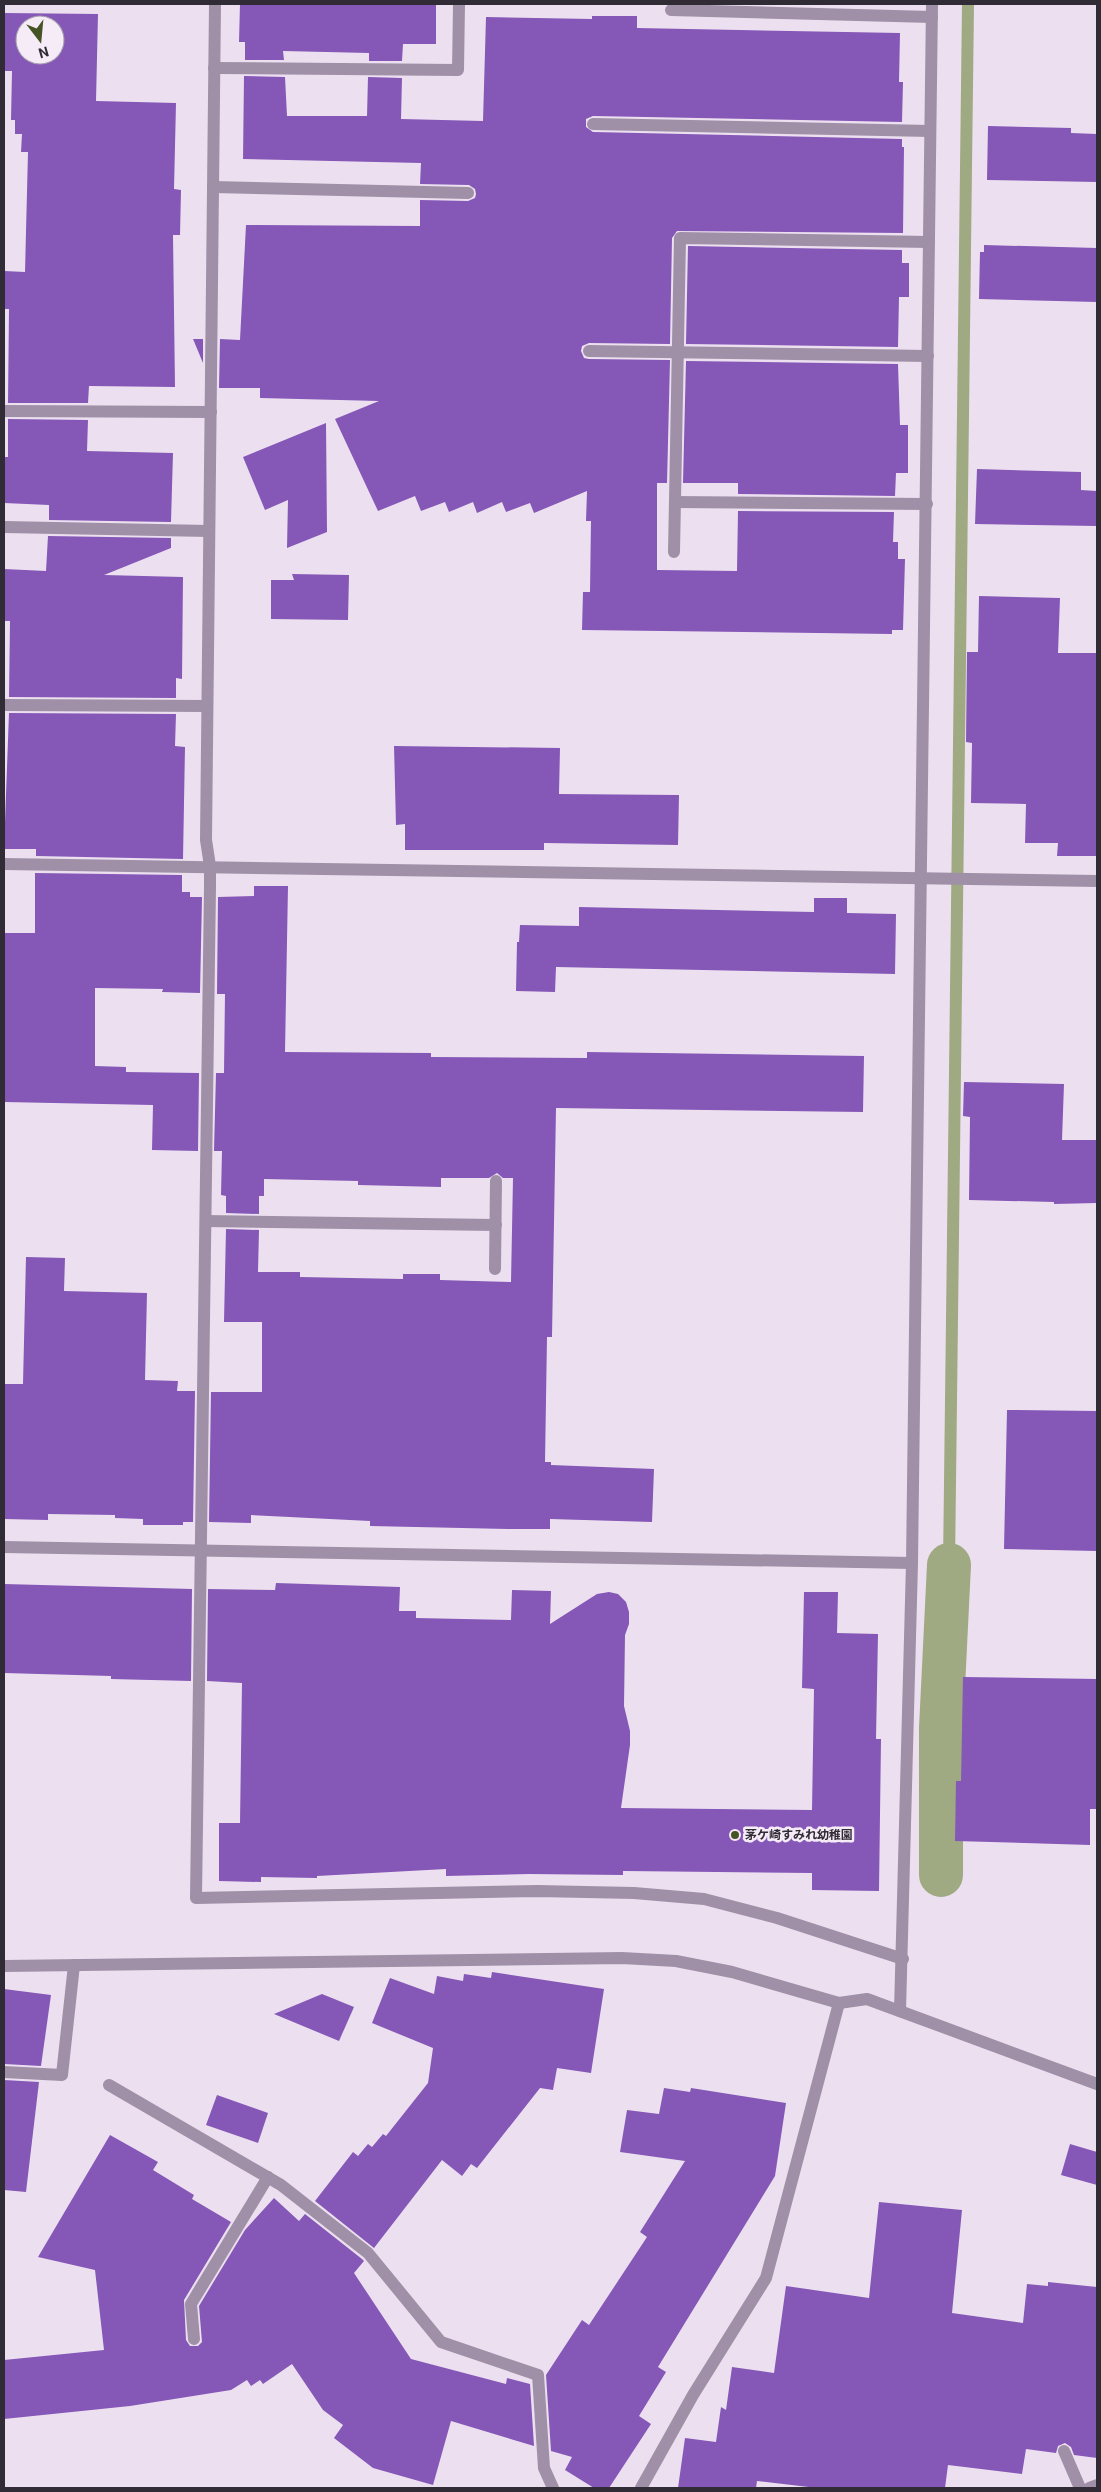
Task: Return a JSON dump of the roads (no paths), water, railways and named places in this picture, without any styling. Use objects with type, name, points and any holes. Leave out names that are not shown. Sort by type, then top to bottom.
[{"type":"street","points":[[215,4],[206,840],[210,866],[196,1898],[538,1891],[704,1899],[768,1915],[903,1959]]},
{"type":"street","points":[[214,68],[458,70],[459,4]]},
{"type":"street","points":[[671,10],[932,10],[926,504],[926,879],[903,1959],[900,2011]]},
{"type":"street","points":[[593,124],[930,131]]},
{"type":"street","points":[[214,187],[468,193]]},
{"type":"street","points":[[674,552],[680,238],[929,242]]},
{"type":"street","points":[[589,351],[928,356]]},
{"type":"street","points":[[4,411],[211,412]]},
{"type":"street","points":[[675,502],[926,504]]},
{"type":"street","points":[[4,528],[209,531]]},
{"type":"street","points":[[4,705],[208,706]]},
{"type":"street","points":[[4,864],[1097,881]]},
{"type":"street","points":[[495,1269],[496,1181]]},
{"type":"street","points":[[206,1221],[496,1225]]},
{"type":"street","points":[[4,1547],[912,1563]]},
{"type":"street","points":[[4,1966],[622,1958],[676,1961],[732,1972],[839,2003],[867,1999],[1097,2084]]},
{"type":"street","points":[[4,2072],[62,2075],[74,1965]]},
{"type":"street","points":[[641,2488],[693,2395],[766,2278],[839,2003]]},
{"type":"street","points":[[109,2085],[281,2185],[368,2253],[442,2342],[538,2375],[544,2468],[553,2488]]},
{"type":"street","points":[[194,2339],[191,2304],[268,2177]]},
{"type":"street","points":[[1064,2451],[1080,2488]]},
{"type":"street","points":[[1089,2488],[1097,2485]]},
{"type":"waterway","points":[[949,1565],[968,4]]},
{"type":"waterway","points":[[941,1875],[941,1728],[949,1565]]},
{"type":"place","name":"茅ケ崎すみれ幼稚園","points":[[735,1835]]}]
